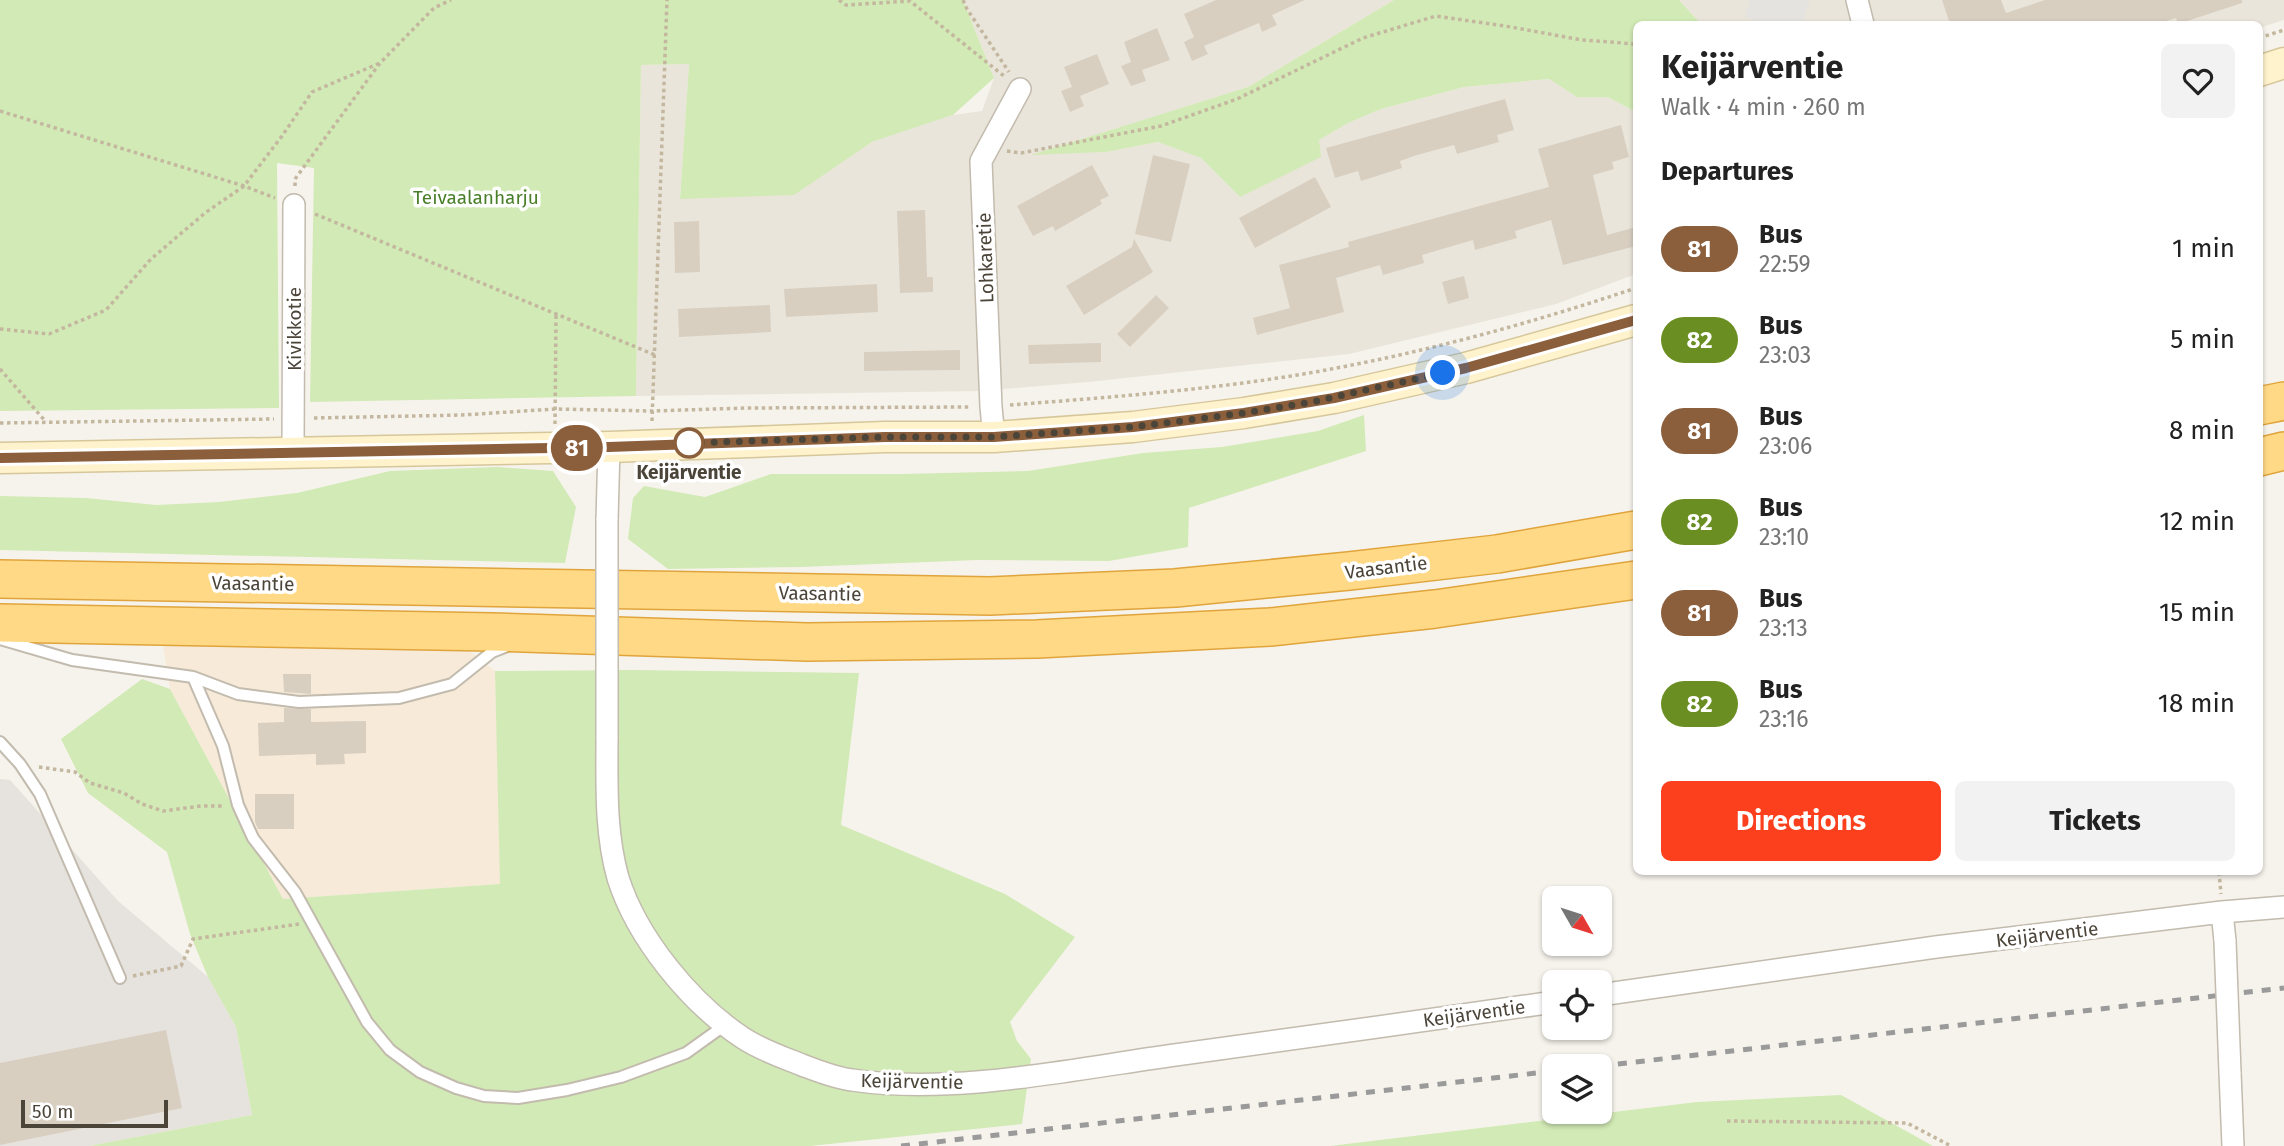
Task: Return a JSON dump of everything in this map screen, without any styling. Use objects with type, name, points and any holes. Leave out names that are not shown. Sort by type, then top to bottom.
[{"type":"highway","points":[[2263,405],[2284,401]]},
{"type":"highway","points":[[2263,456],[2284,452]]},
{"type":"highway","name":"Vaasantie","points":[[0,579],[990,596],[1175,588],[1349,571],[1497,554],[1633,531]]},
{"type":"highway","points":[[0,623],[557,634],[807,642],[1037,639],[1270,627],[1435,609],[1633,580]]},
{"type":"main road","points":[[2263,70],[2284,63]]},
{"type":"main road","points":[[0,458],[609,447],[885,437],[994,437],[1133,427],[1334,398],[1466,368],[1633,321]]},
{"type":"street","points":[[1857,0],[1862,21]]},
{"type":"street","name":"Lohkaretie","points":[[994,437],[981,161],[1020,89]]},
{"type":"street","name":"Kivikkotie","points":[[293,452],[294,205]]},
{"type":"street","name":"Keijärventie","points":[[609,447],[606,797],[618,876],[634,917],[653,946],[692,995],[744,1039],[768,1052],[823,1073],[850,1080],[884,1083],[992,1081],[1542,1004]]},
{"type":"street","name":"Keijärventie","points":[[1612,993],[1937,947],[2222,912],[2284,907]]},
{"type":"street","points":[[2222,912],[2233,1146]]},
{"type":"lane","points":[[0,639],[72,660],[193,677],[238,694],[299,702],[399,698],[452,684],[492,652],[557,634]]},
{"type":"lane","points":[[193,677],[223,746],[238,806],[253,838],[295,892],[366,1022],[390,1050],[420,1072],[456,1088],[484,1096],[518,1098],[621,1077],[686,1053],[725,1025]]},
{"type":"lane","points":[[0,742],[20,764],[40,794],[120,978]]},
{"type":"path","points":[[294,205],[295,179],[380,63],[434,8],[451,0]]},
{"type":"path","points":[[652,444],[667,0]]},
{"type":"path","points":[[839,0],[846,5],[910,1],[1020,89]]},
{"type":"path","points":[[963,0],[1020,89]]},
{"type":"path","points":[[988,147],[1021,153],[1161,126],[1237,99],[1363,38],[1436,16],[1582,40],[1633,44]]},
{"type":"path","points":[[2263,37],[2284,30]]},
{"type":"path","points":[[0,329],[49,334],[106,310],[151,259],[205,213],[244,186],[312,92],[380,63]]},
{"type":"path","points":[[0,111],[244,186],[655,355]]},
{"type":"path","points":[[0,423],[462,415],[555,409],[652,411],[991,407],[1169,392],[1308,372],[1482,334],[1567,311],[1633,289]]},
{"type":"path","points":[[555,409],[556,314]]},
{"type":"path","points":[[0,369],[46,422]]},
{"type":"path","points":[[462,415],[462,422]]},
{"type":"path","points":[[20,764],[75,772],[90,783],[124,793],[142,804],[163,811],[201,806],[238,806]]},
{"type":"path","points":[[120,978],[181,966],[194,939],[311,922]]},
{"type":"path","points":[[1727,1121],[1907,1122],[1951,1146]]},
{"type":"shaded area","points":[[963,0],[1394,0],[1248,87],[1035,154],[1106,152],[1158,142],[1201,158],[1240,197],[1319,140],[1348,123],[1381,109],[1464,87],[1549,79],[1577,97],[1608,97],[1633,110],[1633,275],[1556,304],[1349,354],[978,391],[636,396],[641,65],[689,64],[680,198],[794,194],[872,142],[953,115],[982,111],[994,78]]},
{"type":"shaded area","points":[[1679,0],[2284,0],[2284,20],[2263,27],[2263,21],[1698,21]]},
{"type":"shaded area","points":[[1750,0],[1810,0],[1803,21],[1758,21],[1745,17]]},
{"type":"shaded area","points":[[162,640],[460,644],[495,671],[501,884],[283,899],[170,689]]},
{"type":"shaded area","points":[[0,779],[10,780],[118,901],[208,977],[236,1027],[252,1115],[89,1146],[0,1146]]},
{"type":"green space","name":"Teivaalanharju","points":[[0,0],[963,0],[994,78],[953,115],[872,142],[794,195],[680,199],[689,64],[641,65],[636,396],[310,402],[314,168],[277,163],[279,408],[0,411]]},
{"type":"green space","points":[[1394,0],[1679,0],[1698,21],[1633,21],[1633,110],[1608,97],[1577,97],[1549,79],[1464,87],[1381,109],[1348,123],[1319,140],[1321,157],[1240,197],[1201,158],[1158,142],[1106,152],[1031,155],[1248,87]]},
{"type":"green space","points":[[1364,415],[1366,451],[1189,508],[1188,547],[1109,561],[977,560],[668,569],[628,539],[633,498],[644,486],[705,497],[771,474],[1028,471],[1143,453],[1222,447],[1318,431]]},
{"type":"green space","points":[[497,467],[553,471],[576,507],[565,563],[0,550],[0,496],[86,498],[156,505],[219,502],[297,493],[390,471]]},
{"type":"green space","points":[[495,671],[859,673],[841,825],[1005,894],[1075,937],[1010,1022],[1017,1041],[1031,1059],[1022,1124],[810,1146],[89,1146],[252,1115],[236,1027],[208,977],[190,934],[167,852],[88,793],[61,739],[142,679],[170,689],[283,899],[500,884]]},
{"type":"green space","points":[[1841,1095],[1933,1146],[1330,1146],[1542,1121],[1542,1124],[1612,1124],[1612,1112],[1697,1102]]},
{"type":"building","points":[[1216,0],[1305,0],[1272,15],[1277,25],[1262,32],[1259,23],[1204,46],[1208,54],[1192,61],[1184,42],[1194,37],[1184,14]]},
{"type":"building","points":[[1942,0],[2001,0],[2006,13],[2045,0],[2242,0],[2242,3],[2187,21],[2177,21],[2176,18],[2166,21],[1949,21]]},
{"type":"building","points":[[1157,28],[1170,60],[1142,70],[1146,81],[1131,86],[1121,66],[1131,62],[1124,42]]},
{"type":"building","points":[[1097,54],[1109,84],[1080,96],[1084,106],[1070,112],[1061,91],[1072,87],[1064,67]]},
{"type":"building","points":[[1505,99],[1514,130],[1497,135],[1499,142],[1457,154],[1454,145],[1417,155],[1400,161],[1402,168],[1361,181],[1358,171],[1335,178],[1326,148]]},
{"type":"building","points":[[1621,125],[1629,157],[1612,162],[1614,169],[1593,175],[1607,235],[1633,228],[1633,247],[1563,265],[1551,220],[1515,231],[1517,238],[1475,250],[1473,240],[1422,255],[1424,263],[1383,275],[1380,265],[1336,278],[1344,312],[1257,335],[1253,318],[1290,308],[1279,265],[1349,247],[1348,242],[1549,187],[1538,149]]},
{"type":"building","points":[[1153,155],[1190,164],[1171,242],[1135,234]]},
{"type":"building","points":[[1092,165],[1109,196],[1100,200],[1102,204],[1055,231],[1053,226],[1033,236],[1017,206]]},
{"type":"building","points":[[1315,177],[1331,207],[1255,248],[1239,218]]},
{"type":"building","points":[[925,210],[927,277],[933,277],[933,292],[900,293],[897,211]]},
{"type":"building","points":[[699,221],[700,272],[675,273],[674,222]]},
{"type":"building","points":[[1134,239],[1153,272],[1084,315],[1066,286],[1132,247]]},
{"type":"building","points":[[1464,276],[1469,298],[1448,304],[1442,282]]},
{"type":"building","points":[[877,284],[878,312],[786,317],[784,289]]},
{"type":"building","points":[[1156,295],[1169,308],[1130,347],[1117,334]]},
{"type":"building","points":[[770,305],[771,332],[679,337],[678,309]]},
{"type":"building","points":[[1101,343],[1101,362],[1029,364],[1028,345]]},
{"type":"building","points":[[960,350],[960,370],[864,371],[864,352]]},
{"type":"building","points":[[283,674],[311,674],[311,694],[284,692]]},
{"type":"building","points":[[284,708],[311,709],[311,722],[366,721],[366,753],[344,754],[345,764],[316,765],[316,754],[259,756],[258,723],[284,722]]},
{"type":"building","points":[[255,794],[294,794],[294,829],[258,829],[255,822]]},
{"type":"building","points":[[166,1030],[182,1108],[0,1145],[0,1063]]},
{"type":"railway","points":[[1612,1065],[2284,988]]},
{"type":"railway","points":[[901,1146],[1542,1072]]},
{"type":"bus line","name":"81","points":[[0,458],[609,447],[885,437],[994,437],[1133,427],[1334,398],[1466,368],[1633,321]]},
{"type":"place","name":"Keijärventie","points":[[689,443]]},
{"type":"route","points":[[689,443],[885,437],[994,437],[1133,427],[1312,402],[1443,373]]}]
